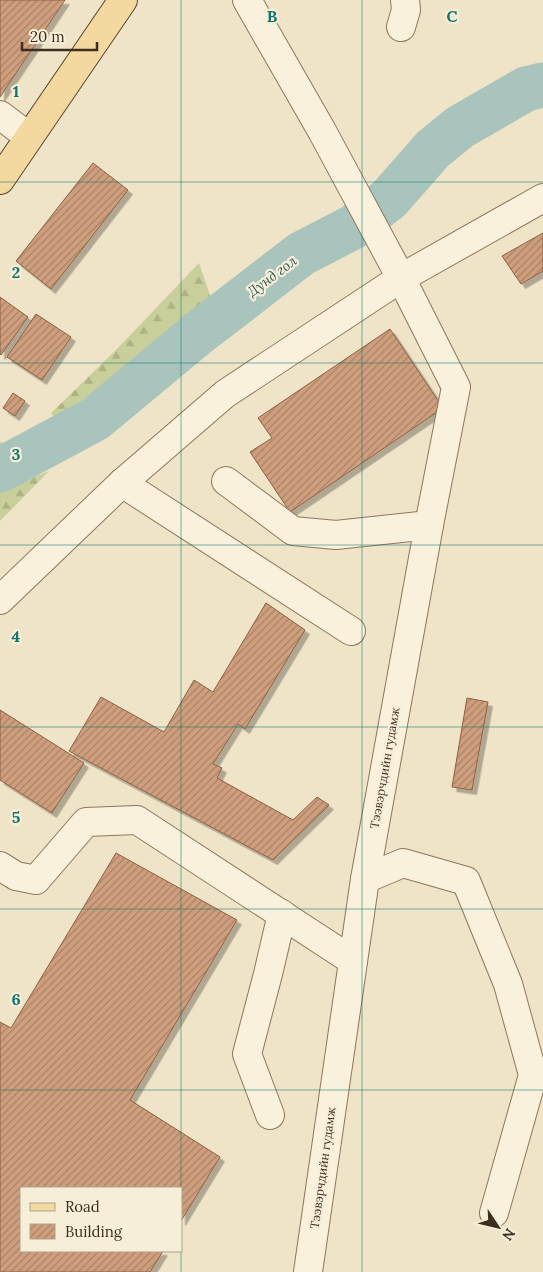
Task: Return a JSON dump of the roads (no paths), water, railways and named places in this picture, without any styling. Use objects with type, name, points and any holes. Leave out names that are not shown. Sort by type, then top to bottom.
[{"type":"main road","points":[[0,180],[123,0]]},
{"type":"street","name":"Тээвэрчдийн гудамж","points":[[247,0],[322,131],[456,387],[429,525],[365,880],[308,1272]]},
{"type":"street","points":[[401,27],[406,10],[405,0]]},
{"type":"street","points":[[0,115],[29,137]]},
{"type":"street","points":[[0,600],[122,483],[225,394],[396,270],[543,198]]},
{"type":"street","points":[[226,481],[293,531],[336,535],[429,525]]},
{"type":"street","points":[[122,483],[351,631]]},
{"type":"street","points":[[0,866],[16,876],[36,880],[86,822],[137,820],[353,961]]},
{"type":"street","points":[[365,880],[403,863],[466,881],[508,984],[534,1075],[494,1213]]},
{"type":"street","points":[[270,1115],[246,1054],[282,914]]},
{"type":"waterway","name":"Дунд гол","points":[[0,470],[95,419],[196,335],[301,254],[353,227],[389,199],[433,149],[460,127],[526,89],[543,85]]}]
